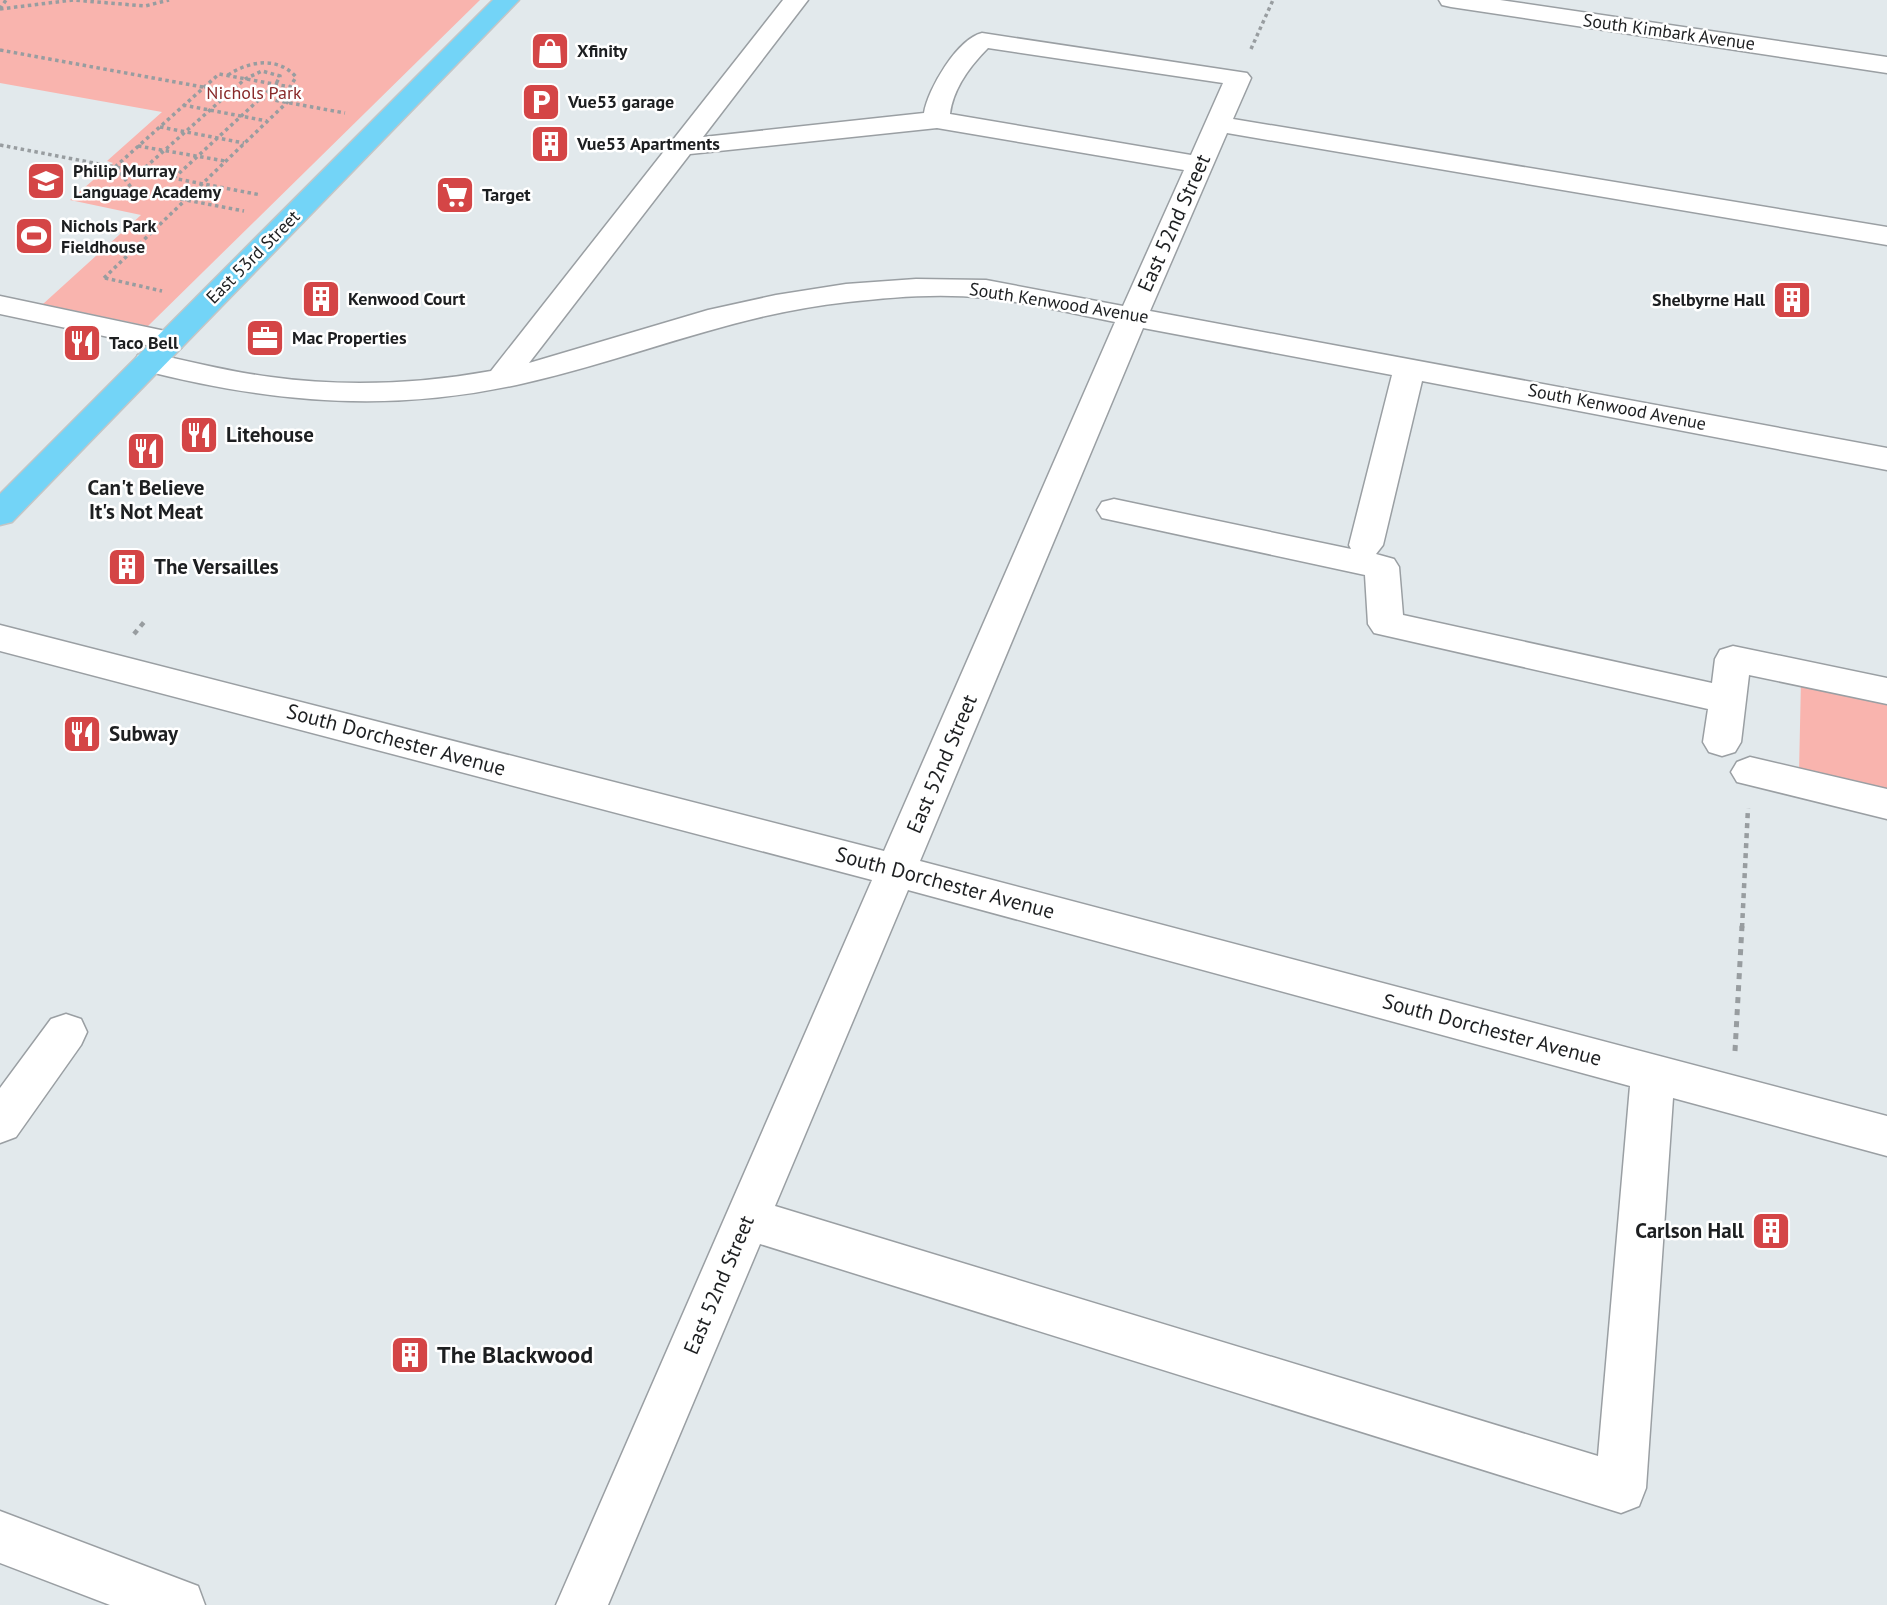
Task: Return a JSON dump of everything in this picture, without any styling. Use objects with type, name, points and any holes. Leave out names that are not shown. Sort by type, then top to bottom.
[{"type":"main road","name":"East 53rd Street","points":[[0,514],[507,0]]},
{"type":"street","points":[[501,379],[796,0]]},
{"type":"street","name":"South Kimbark Avenue","points":[[1451,0],[1887,65]]},
{"type":"street","name":"East 52nd Street","points":[[582,1605],[1134,314],[1238,78],[982,40],[972,49],[936,106],[937,120]]},
{"type":"street","points":[[682,147],[937,120],[1200,165]]},
{"type":"street","points":[[1218,124],[1887,236]]},
{"type":"street","name":"South Kenwood Avenue","points":[[0,305],[282,389],[332,392],[421,390],[501,379],[586,357],[706,319],[811,298],[934,286],[986,289],[1134,314],[1887,458]]},
{"type":"street","points":[[1366,545],[1410,367]]},
{"type":"street","points":[[1114,510],[1382,567],[1386,624],[1727,701]]},
{"type":"street","name":"South Dorchester Avenue","points":[[0,638],[897,870],[1887,1136]]},
{"type":"street","points":[[1722,742],[1733,659],[1887,691]]},
{"type":"street","points":[[1750,772],[1887,804]]},
{"type":"street","points":[[0,1123],[66,1032]]},
{"type":"street","points":[[748,1219],[1621,1488],[1653,1073]]},
{"type":"street","points":[[0,1537],[179,1605]]},
{"type":"path","points":[[0,9],[6,0]]},
{"type":"path","points":[[0,9],[74,0],[145,6],[169,0]]},
{"type":"path","points":[[1251,49],[1273,0]]},
{"type":"path","points":[[0,50],[346,113]]},
{"type":"path","points":[[227,75],[244,66],[273,64],[294,73],[295,81],[290,87]]},
{"type":"path","points":[[140,172],[245,79],[267,71],[280,76],[276,84],[174,178]]},
{"type":"path","points":[[115,167],[219,74],[301,89],[104,278],[162,291]]},
{"type":"path","points":[[183,105],[268,121]]},
{"type":"path","points":[[159,127],[245,143]]},
{"type":"path","points":[[0,145],[261,195]]},
{"type":"path","points":[[138,146],[226,161]]},
{"type":"path","points":[[115,167],[133,190],[244,211]]},
{"type":"path","points":[[129,640],[145,621]]},
{"type":"path","points":[[1735,1053],[1750,772]]},
{"type":"green space","name":"Nichols Park","points":[[0,0],[480,0],[148,326],[43,304],[141,215],[70,200],[113,163],[107,161],[162,112],[0,83]]},
{"type":"green space","points":[[1801,680],[1887,698],[1887,791],[1799,772]]},
{"type":"place","name":"Xfinity","points":[[550,51]]},
{"type":"place","name":"Vue53 garage","points":[[541,102]]},
{"type":"place","name":"Vue53 Apartments","points":[[550,144]]},
{"type":"place","name":"Philip Murray Language Academy","points":[[46,181]]},
{"type":"place","name":"Target","points":[[455,195]]},
{"type":"place","name":"Nichols Park Fieldhouse","points":[[34,236]]},
{"type":"place","name":"Kenwood Court","points":[[321,299]]},
{"type":"place","name":"Shelbyrne Hall","points":[[1792,300]]},
{"type":"place","name":"Mac Properties","points":[[265,338]]},
{"type":"place","name":"Taco Bell","points":[[82,343]]},
{"type":"place","name":"Litehouse","points":[[199,435]]},
{"type":"place","name":"Can't Believe It's Not Meat","points":[[146,451]]},
{"type":"place","name":"The Versailles","points":[[127,567]]},
{"type":"place","name":"Subway","points":[[82,734]]},
{"type":"place","name":"Carlson Hall","points":[[1771,1231]]},
{"type":"place","name":"The Blackwood","points":[[410,1355]]}]
